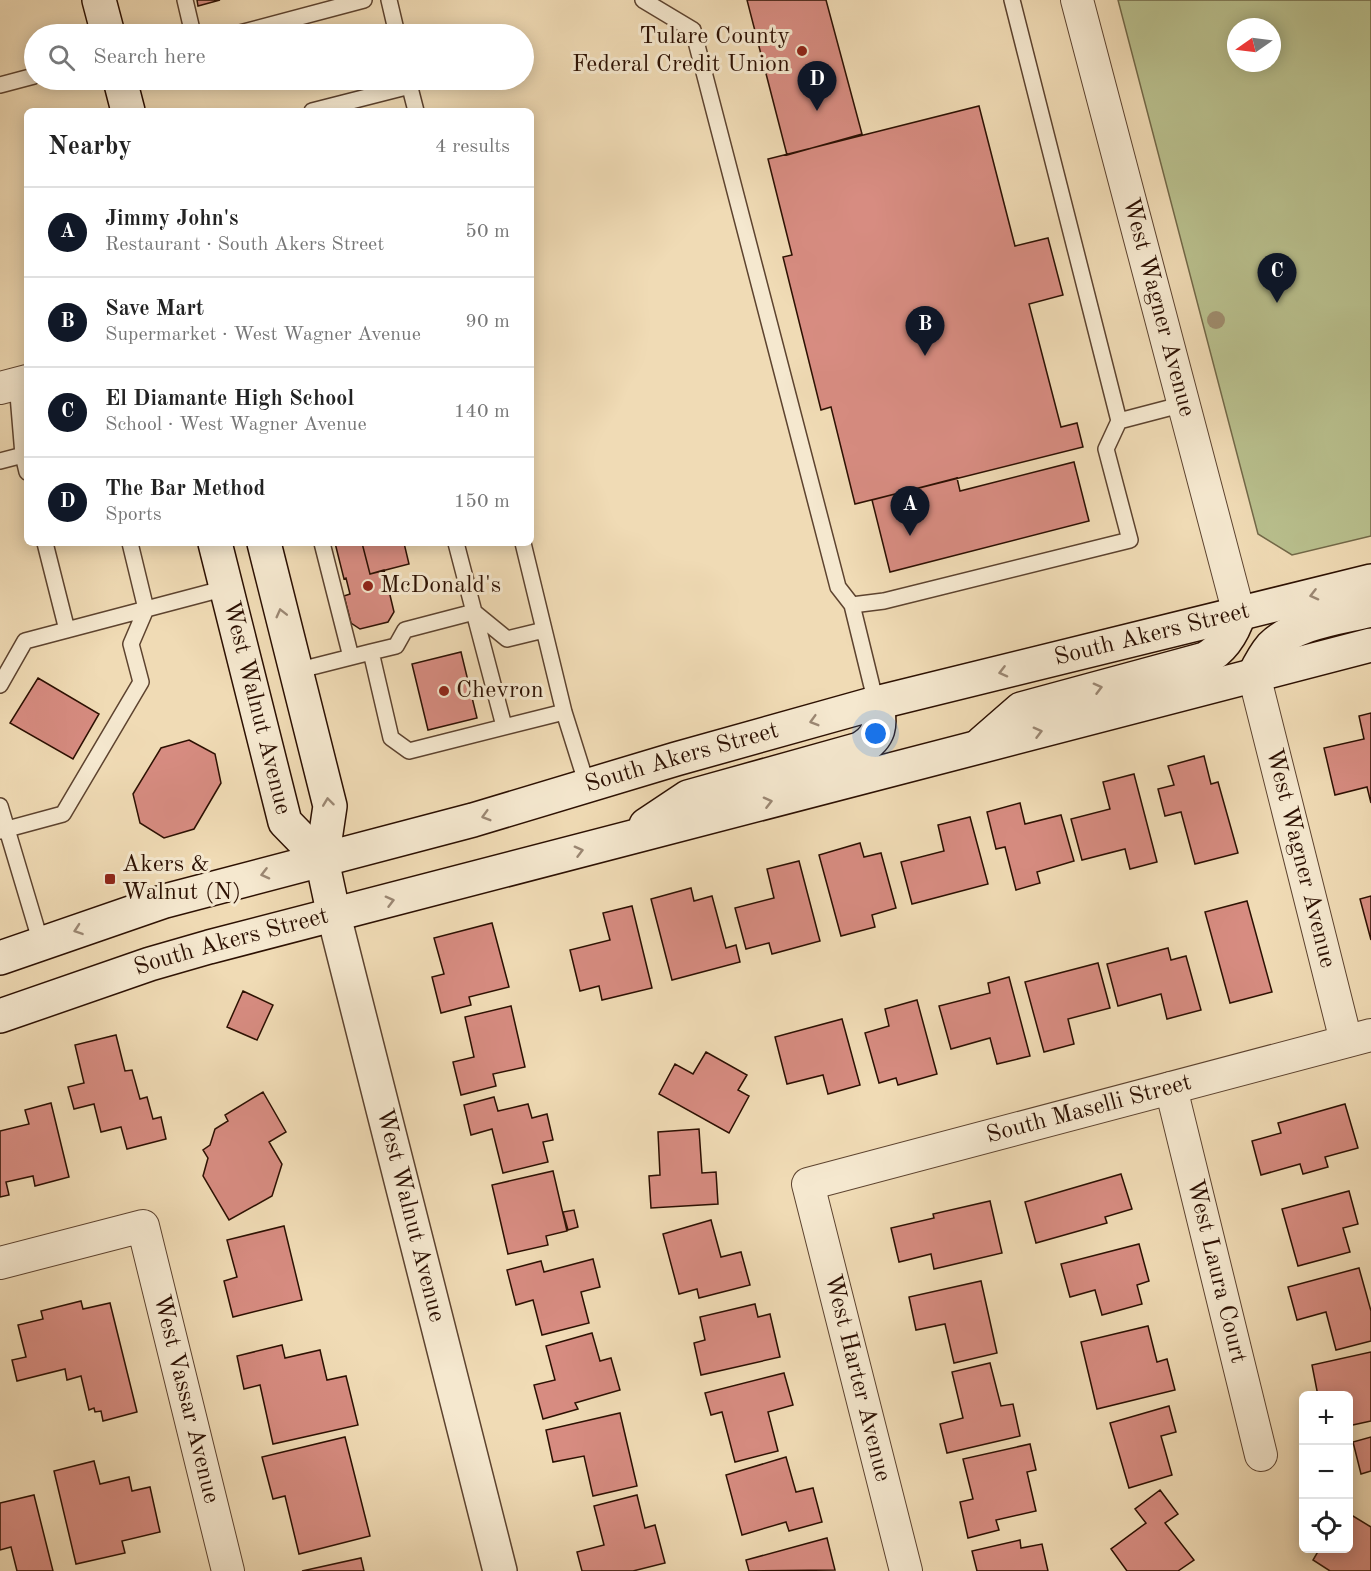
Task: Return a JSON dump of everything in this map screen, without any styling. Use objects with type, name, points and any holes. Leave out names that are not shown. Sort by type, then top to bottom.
[{"type":"main road","points":[[99,0],[105,24]]},
{"type":"main road","points":[[123,90],[127,108]]},
{"type":"main road","name":"West Walnut Avenue","points":[[216,546],[285,822],[322,860]]},
{"type":"main road","name":"West Walnut Avenue","points":[[265,546],[330,806],[322,860],[334,916],[500,1571]]},
{"type":"main road","name":"South Akers Street","points":[[0,958],[165,901],[473,820],[587,785],[876,703],[1371,581]]},
{"type":"main road","points":[[1254,675],[1264,655],[1289,634],[1309,626],[1371,610]]},
{"type":"main road","points":[[977,748],[1021,709],[1205,659],[1225,643],[1239,614]]},
{"type":"main road","name":"South Akers Street","points":[[0,1016],[179,956],[1371,645]]},
{"type":"main road","points":[[628,838],[688,797],[860,749],[871,741],[878,731],[880,718],[876,703]]},
{"type":"street","name":"West Wagner Avenue","points":[[1077,0],[1239,614]]},
{"type":"street","name":"West Wagner Avenue","points":[[1254,675],[1358,1038]]},
{"type":"street","name":"South Maselli Street","points":[[808,1184],[1358,1038]]},
{"type":"street","name":"West Laura Court","points":[[1171,1088],[1261,1455]]},
{"type":"street","name":"West Harter Avenue","points":[[808,1184],[906,1571]]},
{"type":"street","name":"West Vassar Avenue","points":[[0,1263],[143,1226],[228,1571]]},
{"type":"lane","points":[[185,0],[191,24]]},
{"type":"lane","points":[[268,24],[327,6],[364,0]]},
{"type":"lane","points":[[389,0],[395,24]]},
{"type":"lane","points":[[643,0],[693,30],[838,587],[852,604],[876,703]]},
{"type":"lane","points":[[852,604],[884,601],[1130,540],[1106,450],[1119,421],[1012,0]]},
{"type":"lane","points":[[0,86],[24,79]]},
{"type":"lane","points":[[336,108],[369,104],[396,90]]},
{"type":"lane","points":[[411,90],[415,108]]},
{"type":"lane","points":[[15,384],[24,448]]},
{"type":"lane","points":[[1119,421],[1184,404]]},
{"type":"lane","points":[[0,461],[24,455]]},
{"type":"lane","points":[[46,546],[67,630]]},
{"type":"lane","points":[[3,830],[63,814],[141,682],[131,644],[146,609],[131,546]]},
{"type":"lane","points":[[323,546],[351,657]]},
{"type":"lane","points":[[457,546],[504,726]]},
{"type":"lane","points":[[524,546],[564,712],[587,785]]},
{"type":"lane","points":[[0,685],[25,641],[226,588]]},
{"type":"lane","points":[[296,671],[396,646],[405,630],[474,612]]},
{"type":"lane","points":[[474,612],[507,639],[544,630]]},
{"type":"lane","points":[[371,652],[391,738],[409,751],[564,712]]},
{"type":"lane","points":[[0,806],[3,830],[41,943]]},
{"type":"green space","points":[[1118,0],[1371,0],[1371,536],[1292,555],[1258,534]]},
{"type":"building","points":[[197,0],[220,0],[198,6]]},
{"type":"building","points":[[747,0],[826,0],[862,134],[787,155]]},
{"type":"building","points":[[979,106],[1015,246],[1048,238],[1063,295],[1029,304],[1061,427],[1077,423],[1083,447],[855,504],[831,407],[821,410],[783,257],[792,255],[768,159]]},
{"type":"building","points":[[1074,462],[1089,521],[890,572],[872,500],[957,478],[960,491]]},
{"type":"building","name":"McDonald's","points":[[336,546],[363,546],[370,574],[384,570],[394,612],[388,622],[360,629],[351,623],[344,596],[350,594],[346,578],[344,579]]},
{"type":"building","points":[[363,546],[405,546],[409,564],[370,574]]},
{"type":"building","name":"Chevron","points":[[461,652],[477,718],[428,730],[412,664]]},
{"type":"building","points":[[38,678],[99,714],[73,759],[10,723]]},
{"type":"building","points":[[1371,713],[1371,803],[1367,787],[1335,795],[1324,748],[1364,739],[1359,716]]},
{"type":"building","points":[[189,740],[215,754],[221,783],[194,829],[164,838],[140,823],[133,794],[161,748]]},
{"type":"building","points":[[1204,756],[1211,784],[1218,782],[1238,853],[1195,864],[1181,812],[1165,816],[1158,789],[1174,785],[1168,766]]},
{"type":"building","points":[[1134,774],[1157,862],[1130,869],[1125,849],[1082,860],[1071,819],[1110,809],[1103,782]]},
{"type":"building","points":[[1020,803],[1025,824],[1061,815],[1074,861],[1037,872],[1040,883],[1016,890],[1005,847],[996,849],[987,812]]},
{"type":"building","points":[[970,817],[988,884],[912,904],[901,862],[944,851],[938,825]]},
{"type":"building","points":[[860,843],[864,857],[881,853],[896,908],[872,915],[875,927],[841,936],[819,855]]},
{"type":"building","points":[[799,861],[820,941],[772,954],[769,943],[746,949],[735,908],[774,898],[767,869]]},
{"type":"building","points":[[691,888],[694,901],[712,896],[726,948],[736,945],[740,962],[672,980],[651,899]]},
{"type":"building","points":[[1371,896],[1371,940],[1360,899]]},
{"type":"building","points":[[1247,901],[1272,992],[1230,1003],[1205,912]]},
{"type":"building","points":[[632,906],[652,988],[602,1000],[599,986],[580,991],[570,950],[610,940],[603,913]]},
{"type":"building","points":[[492,923],[509,987],[469,997],[471,1005],[441,1013],[432,977],[444,974],[434,938]]},
{"type":"building","points":[[1168,948],[1171,960],[1186,956],[1201,1010],[1167,1019],[1161,994],[1118,1006],[1107,964]]},
{"type":"building","points":[[1098,963],[1110,1008],[1068,1019],[1074,1044],[1044,1052],[1025,982]]},
{"type":"building","points":[[1009,977],[1030,1056],[997,1064],[990,1038],[951,1049],[939,1006],[990,993],[988,983]]},
{"type":"building","points":[[243,991],[273,1005],[257,1040],[227,1027]]},
{"type":"building","points":[[917,1000],[937,1074],[898,1085],[896,1078],[879,1083],[865,1033],[889,1026],[885,1009]]},
{"type":"building","points":[[511,1006],[525,1067],[493,1074],[496,1086],[461,1095],[453,1062],[474,1057],[465,1017]]},
{"type":"building","points":[[842,1019],[860,1085],[828,1094],[823,1075],[787,1084],[775,1037]]},
{"type":"building","points":[[116,1035],[125,1071],[132,1070],[140,1099],[147,1097],[153,1119],[161,1117],[166,1139],[127,1149],[121,1127],[101,1132],[94,1104],[74,1109],[68,1087],[84,1083],[75,1045]]},
{"type":"building","points":[[706,1052],[747,1075],[738,1090],[749,1096],[729,1133],[659,1094],[675,1064],[693,1074]]},
{"type":"building","points":[[263,1092],[286,1132],[269,1142],[282,1164],[272,1196],[229,1220],[203,1176],[208,1158],[203,1150],[210,1145],[215,1129],[228,1121],[225,1115]]},
{"type":"building","points":[[494,1097],[498,1111],[528,1104],[532,1118],[547,1114],[553,1140],[543,1142],[548,1162],[503,1173],[492,1129],[471,1135],[464,1105]]},
{"type":"building","points":[[51,1103],[69,1177],[35,1186],[33,1176],[6,1182],[9,1195],[0,1197],[0,1131],[29,1124],[25,1110]]},
{"type":"building","points":[[1345,1104],[1358,1148],[1325,1157],[1328,1167],[1303,1174],[1300,1164],[1261,1175],[1252,1141],[1281,1133],[1278,1123]]},
{"type":"building","points":[[699,1129],[702,1173],[716,1172],[718,1204],[651,1208],[649,1176],[660,1175],[658,1132]]},
{"type":"building","points":[[553,1171],[567,1231],[546,1236],[548,1245],[508,1254],[492,1185]]},
{"type":"building","points":[[1121,1174],[1132,1209],[1105,1217],[1107,1223],[1036,1243],[1025,1202]]},
{"type":"building","points":[[1349,1191],[1358,1224],[1343,1228],[1350,1252],[1298,1266],[1282,1209]]},
{"type":"building","points":[[990,1201],[1002,1253],[934,1269],[931,1254],[899,1262],[891,1228],[934,1218],[933,1214]]},
{"type":"building","points":[[574,1210],[578,1227],[568,1230],[563,1212]]},
{"type":"building","points":[[711,1220],[721,1257],[741,1252],[750,1285],[699,1298],[697,1289],[679,1294],[663,1234]]},
{"type":"building","points":[[284,1226],[302,1300],[233,1317],[224,1281],[237,1277],[227,1240]]},
{"type":"building","points":[[1139,1244],[1149,1281],[1137,1285],[1142,1304],[1102,1315],[1095,1290],[1070,1297],[1061,1264]]},
{"type":"building","points":[[593,1259],[600,1287],[581,1292],[589,1323],[542,1335],[533,1300],[516,1305],[507,1270],[541,1261],[544,1272]]},
{"type":"building","points":[[1359,1268],[1371,1311],[1371,1341],[1336,1350],[1326,1312],[1297,1320],[1288,1287]]},
{"type":"building","points":[[981,1281],[997,1353],[954,1363],[945,1324],[916,1330],[909,1297]]},
{"type":"building","points":[[81,1301],[83,1309],[110,1303],[137,1412],[103,1421],[101,1411],[95,1412],[94,1408],[89,1410],[81,1376],[67,1380],[65,1369],[17,1381],[12,1360],[26,1357],[18,1325],[43,1319],[41,1311]]},
{"type":"building","points":[[755,1304],[758,1317],[770,1314],[780,1357],[701,1375],[694,1343],[705,1340],[700,1317]]},
{"type":"building","points":[[1148,1326],[1157,1362],[1167,1359],[1175,1390],[1097,1409],[1081,1342]]},
{"type":"building","points":[[592,1333],[600,1361],[611,1358],[620,1390],[575,1403],[578,1409],[543,1419],[534,1385],[555,1380],[546,1346]]},
{"type":"building","points":[[282,1345],[285,1358],[320,1350],[327,1380],[346,1376],[358,1425],[273,1444],[260,1385],[244,1389],[237,1356]]},
{"type":"building","points":[[1371,1352],[1371,1421],[1353,1425],[1353,1391],[1317,1391],[1312,1365]]},
{"type":"building","points":[[990,1363],[1001,1406],[1013,1404],[1020,1436],[947,1453],[940,1424],[963,1418],[952,1372]]},
{"type":"building","points":[[784,1373],[793,1405],[768,1412],[778,1451],[735,1462],[722,1412],[711,1415],[705,1393]]},
{"type":"building","points":[[1169,1406],[1176,1432],[1161,1436],[1172,1475],[1129,1488],[1110,1423]]},
{"type":"building","points":[[620,1413],[637,1486],[593,1496],[584,1456],[553,1462],[546,1430]]},
{"type":"building","points":[[345,1437],[370,1536],[299,1554],[285,1496],[273,1499],[262,1457]]},
{"type":"building","points":[[1371,1437],[1371,1471],[1361,1474],[1353,1442]]},
{"type":"building","points":[[1030,1444],[1036,1470],[1027,1472],[1036,1511],[996,1520],[999,1530],[968,1538],[960,1502],[973,1499],[963,1459]]},
{"type":"building","points":[[786,1457],[796,1492],[813,1488],[822,1522],[789,1531],[786,1522],[742,1535],[726,1475]]},
{"type":"building","points":[[94,1461],[100,1484],[129,1477],[132,1491],[150,1487],[160,1532],[122,1541],[125,1553],[76,1564],[54,1471]]},
{"type":"building","points":[[1160,1490],[1178,1514],[1165,1523],[1194,1560],[1178,1571],[1127,1571],[1111,1549],[1146,1523],[1135,1509]]},
{"type":"building","points":[[34,1495],[53,1571],[17,1571],[11,1547],[0,1550],[0,1503]]},
{"type":"building","points":[[637,1495],[645,1528],[655,1525],[665,1563],[633,1571],[582,1571],[577,1552],[604,1545],[594,1506]]},
{"type":"building","points":[[1353,1516],[1371,1527],[1371,1571],[1330,1571],[1313,1560],[1317,1553],[1353,1553]]},
{"type":"building","points":[[827,1538],[835,1570],[749,1571],[746,1560]]},
{"type":"building","points":[[1020,1540],[1021,1548],[1042,1544],[1048,1571],[977,1571],[972,1551]]},
{"type":"building","points":[[361,1558],[364,1571],[302,1571]]},
{"type":"place","name":"Tulare County Federal Credit Union","points":[[802,51]]},
{"type":"place","name":"The Bar Method","points":[[817,111]]},
{"type":"place","name":"El Diamante High School","points":[[1277,303]]},
{"type":"place","name":"Save Mart","points":[[925,356]]},
{"type":"place","name":"Jimmy John's","points":[[910,536]]},
{"type":"place","name":"McDonald's","points":[[368,586]]},
{"type":"place","name":"Chevron","points":[[444,691]]},
{"type":"place","name":"Akers & Walnut (N)","points":[[110,879]]}]
